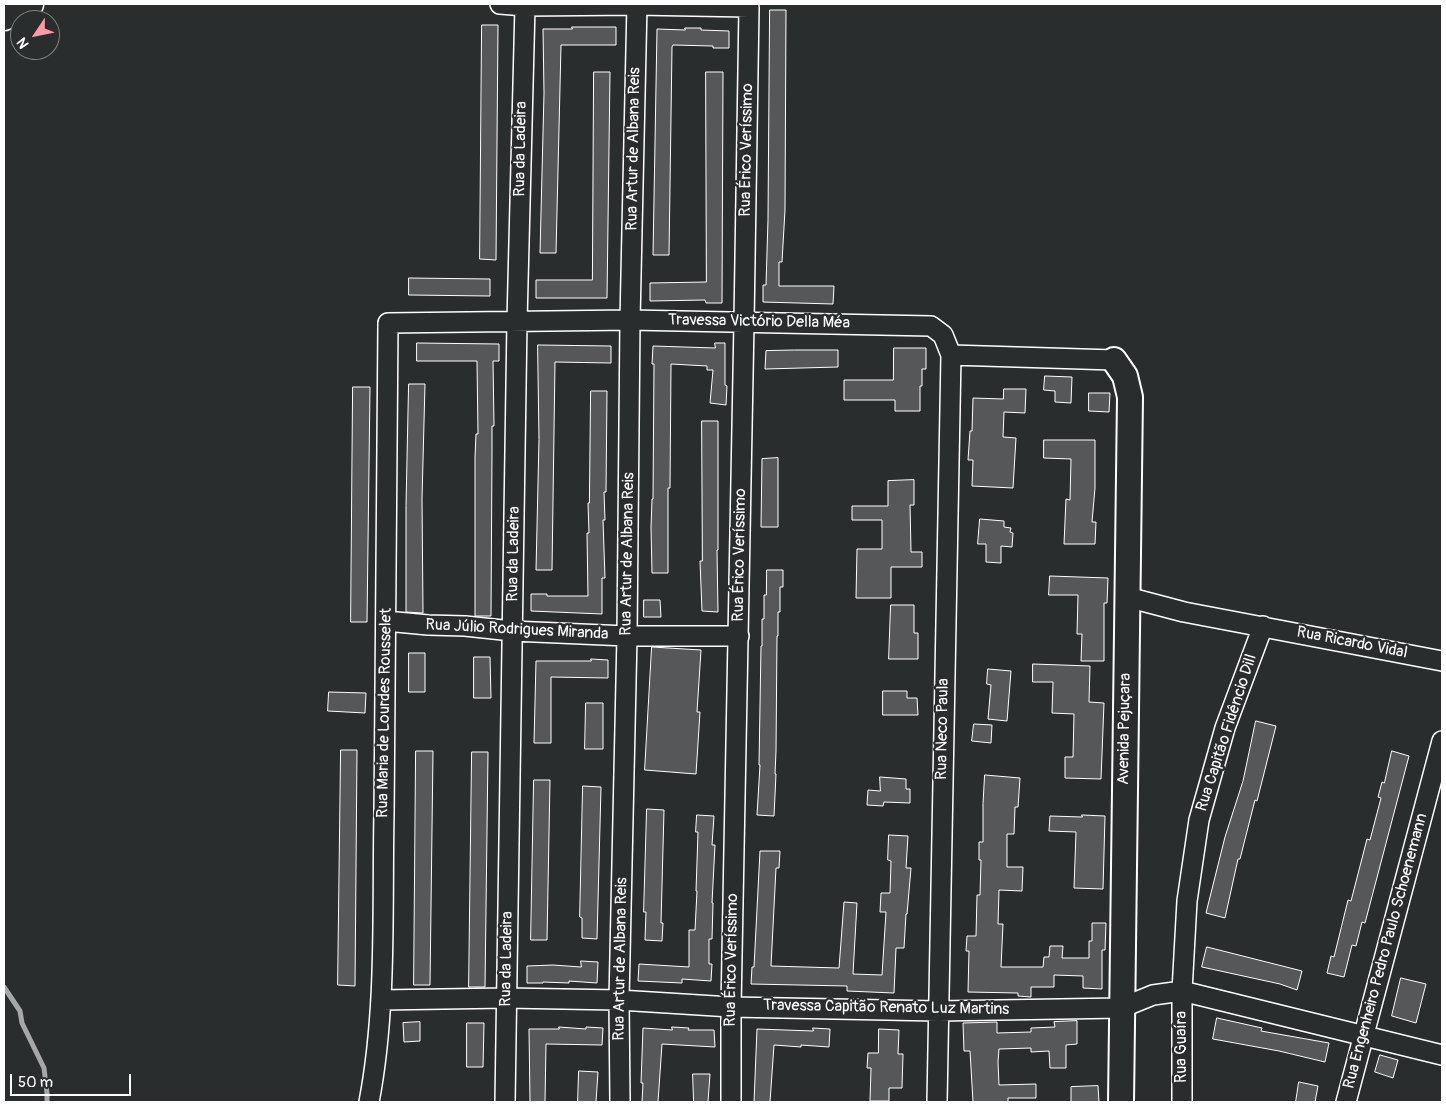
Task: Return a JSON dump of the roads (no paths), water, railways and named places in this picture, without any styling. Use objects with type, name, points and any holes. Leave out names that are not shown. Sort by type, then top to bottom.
[{"type":"highway","points":[[4,16],[29,4]]},
{"type":"street","points":[[500,4],[525,6],[637,4]]},
{"type":"street","name":"Rua Érico Veríssimo","points":[[637,4],[748,7],[731,1102]]},
{"type":"street","name":"Rua Artur de Albana Reis","points":[[620,1102],[619,1000],[637,4]]},
{"type":"street","name":"Rua da Ladeira","points":[[505,1102],[517,321],[525,6]]},
{"type":"street","name":"Travessa Victório Della Méa","points":[[388,323],[630,320],[930,326],[943,335],[951,355]]},
{"type":"street","name":"Rua Maria de Lourdes Rousselet","points":[[369,1102],[381,1000],[388,323]]},
{"type":"street","points":[[951,355],[1114,360]]},
{"type":"street","name":"Rua Neco Paula","points":[[937,1102],[951,355]]},
{"type":"street","name":"Avenida Pejuçara","points":[[1114,360],[1125,376],[1130,397],[1121,1102]]},
{"type":"street","name":"Rua Ricardo Vidal","points":[[1127,597],[1184,612],[1442,661]]},
{"type":"street","name":"Rua Júlio Rodrigues Miranda","points":[[386,621],[512,631],[627,636],[739,636]]},
{"type":"street","name":"Rua Capitão Fidêncio Dill","points":[[1182,991],[1187,901],[1199,820],[1226,728],[1263,626]]},
{"type":"street","name":"Rua Engenheiro Pedro Paulo Schoenemann","points":[[1346,1102],[1442,741]]},
{"type":"street","points":[[1182,991],[1442,1056]]},
{"type":"street","name":"Travessa Capitão Renato Luz Martins","points":[[381,1000],[506,998],[619,1000],[731,1007],[938,1010],[1121,1008],[1153,996],[1182,991]]},
{"type":"street","name":"Rua Guaíra","points":[[1182,991],[1182,1102]]},
{"type":"waterway","points":[[4,987],[20,1011],[22,1023],[44,1068],[47,1102]]}]
